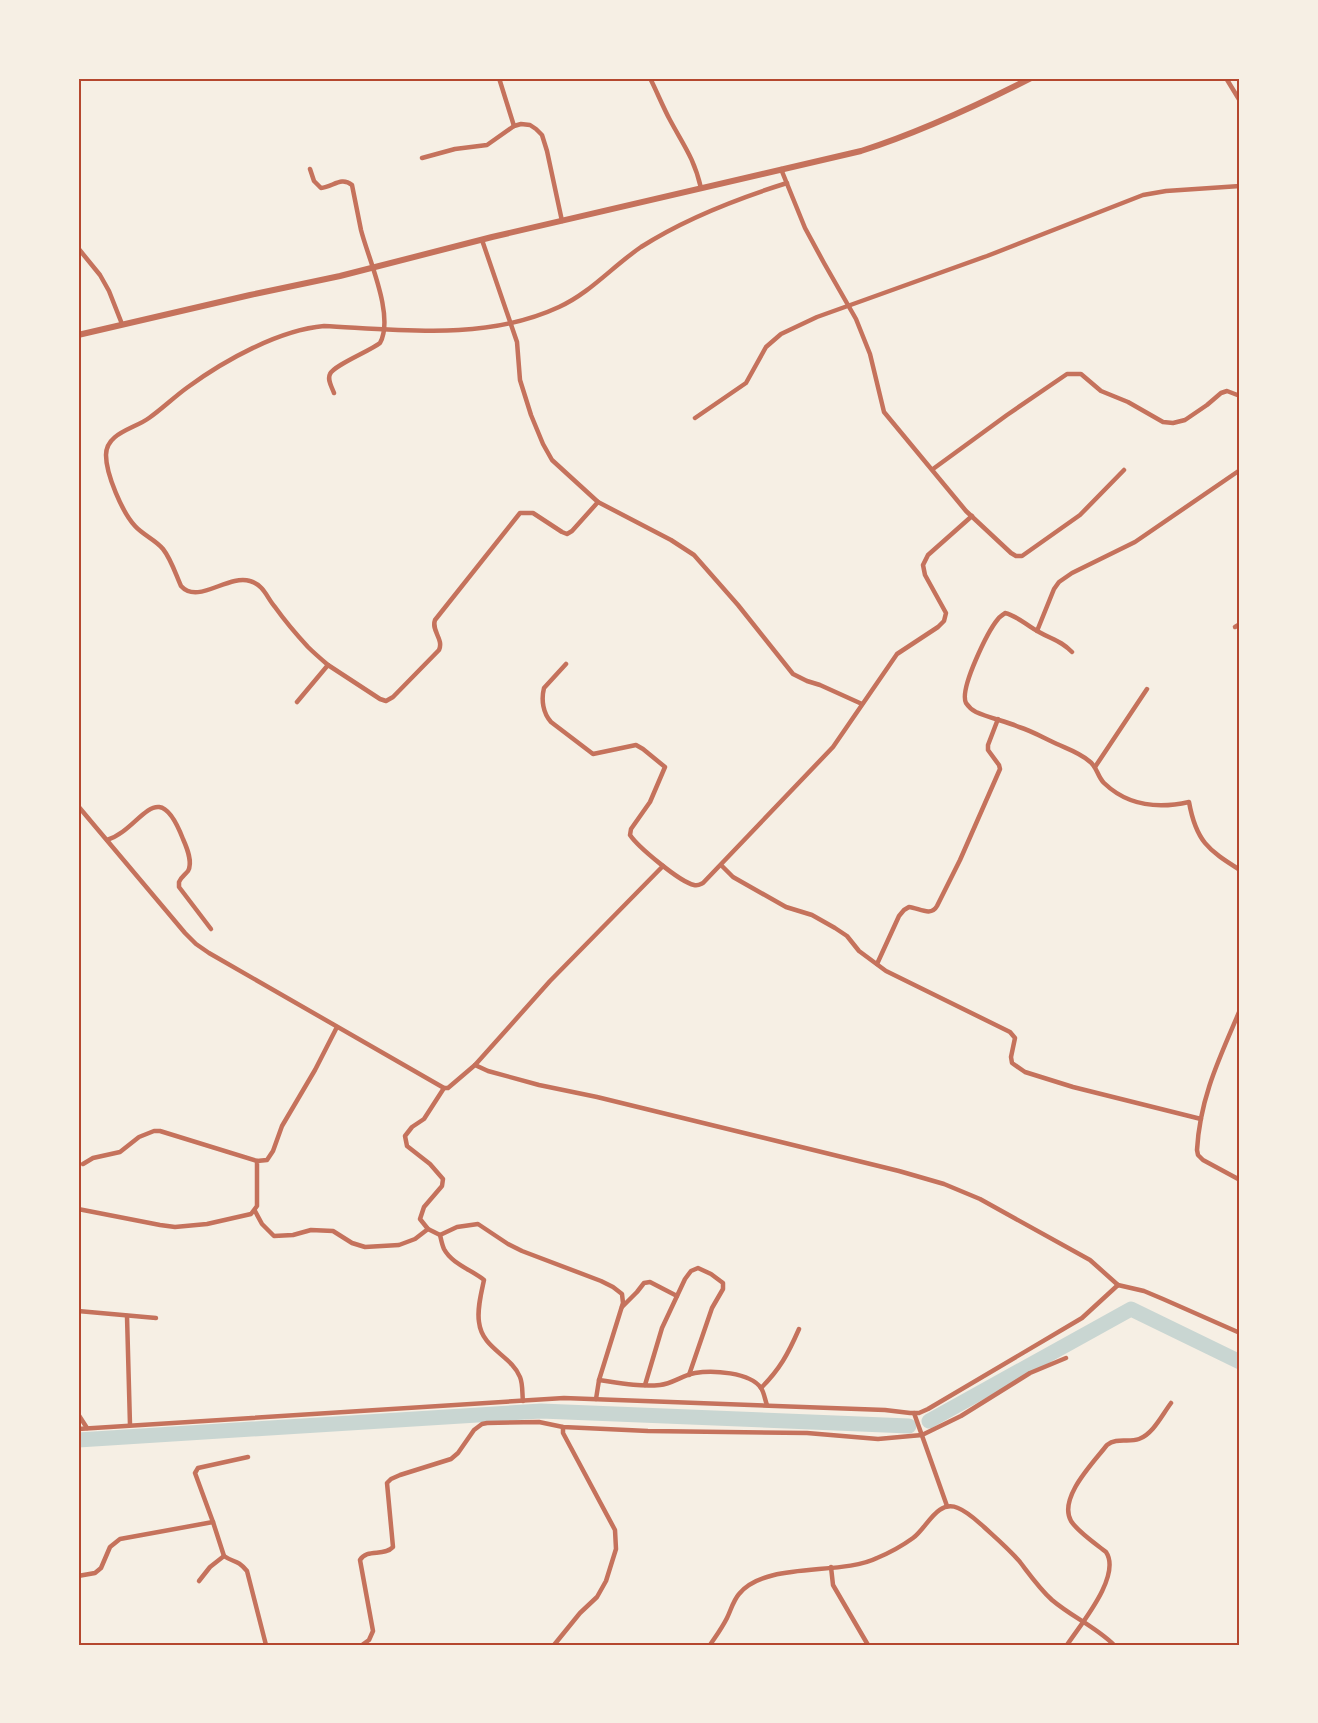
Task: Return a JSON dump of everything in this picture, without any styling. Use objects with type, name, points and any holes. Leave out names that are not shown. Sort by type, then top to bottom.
[{"type":"street","points":[[499,78],[514,126]]},
{"type":"street","points":[[650,78],[671,123],[689,152],[701,188]]},
{"type":"street","points":[[78,335],[372,268],[861,151],[987,100],[1031,78]]},
{"type":"street","points":[[1226,78],[1240,101]]},
{"type":"street","points":[[422,158],[455,149],[487,146],[514,126],[530,125],[542,135],[562,221]]},
{"type":"street","points":[[310,169],[314,181],[321,188],[341,180],[352,184],[361,231],[381,298],[383,338],[380,343],[336,368],[330,374],[329,382],[334,393]]},
{"type":"street","points":[[781,169],[805,228],[856,319],[870,354],[884,412],[972,516],[1011,553],[1022,556],[1080,515],[1124,470]]},
{"type":"street","points":[[598,502],[567,534],[533,513],[520,513],[435,620],[435,629],[441,642],[439,650],[393,697],[386,701],[328,665],[307,646],[256,583],[237,580],[195,593],[185,591],[163,548],[136,528],[128,518],[110,477],[106,453],[112,440],[118,434],[138,425],[198,380],[276,337],[308,327],[456,330],[479,329],[510,322],[573,300],[641,247],[687,221],[746,196],[787,183]]},
{"type":"street","points":[[694,418],[746,383],[766,347],[772,341],[781,334],[817,317],[987,256],[1143,195],[1166,191],[1240,186]]},
{"type":"street","points":[[482,240],[518,347],[520,380],[531,416],[552,460],[598,502],[671,540],[694,555],[794,674],[862,704]]},
{"type":"street","points":[[78,248],[100,275],[122,324]]},
{"type":"street","points":[[933,469],[1067,374],[1081,374],[1101,391],[1128,402],[1163,422],[1173,423],[1185,420],[1221,393],[1227,391],[1240,396]]},
{"type":"street","points":[[1036,631],[1059,582],[1072,573],[1135,542],[1240,470]]},
{"type":"street","points":[[566,664],[544,688],[546,717],[593,754],[630,745],[636,746],[665,767],[650,802],[631,829],[630,835],[663,866],[697,886],[721,865],[833,747],[897,654],[944,621],[946,613],[925,575],[923,565],[928,555],[972,516]]},
{"type":"street","points":[[1072,652],[1054,638],[1036,631],[1013,615],[1005,613],[998,618],[976,660],[967,681],[965,701],[975,711],[1021,727],[1080,755],[1091,762],[1106,784],[1129,799],[1155,806],[1172,806],[1189,802],[1197,834],[1219,856],[1240,870]]},
{"type":"street","points":[[297,702],[328,665]]},
{"type":"street","points":[[1095,767],[1147,690]]},
{"type":"street","points":[[877,964],[904,910],[909,907],[931,912],[938,906],[1000,769],[988,750],[998,719]]},
{"type":"street","points":[[78,806],[195,944],[444,1088],[448,1088],[476,1065],[550,981],[663,866]]},
{"type":"street","points":[[107,840],[117,836],[155,807],[162,807],[168,812],[184,841],[190,864],[179,882],[179,887],[211,929]]},
{"type":"street","points":[[721,865],[733,877],[786,907],[812,915],[835,928],[847,936],[859,951],[886,971],[1010,1032],[1015,1038],[1012,1063],[1025,1072],[1102,1095],[1201,1119]]},
{"type":"street","points":[[1240,1010],[1204,1099],[1197,1143],[1198,1155],[1240,1180]]},
{"type":"street","points":[[83,1164],[93,1158],[120,1152],[139,1137],[154,1131],[257,1161],[267,1160],[271,1156],[282,1126],[337,1027]]},
{"type":"street","points":[[476,1065],[488,1071],[539,1085],[888,1168],[944,1184],[980,1199],[1076,1251],[1100,1267],[1118,1285],[1144,1291],[1240,1333]]},
{"type":"street","points":[[444,1088],[424,1119],[412,1127],[405,1136],[407,1146],[430,1164],[443,1179],[442,1186],[424,1207],[420,1219],[428,1228],[440,1235],[444,1251],[484,1280],[479,1305],[479,1323],[483,1338],[514,1368],[521,1378],[523,1401]]},
{"type":"street","points":[[78,1209],[175,1227],[207,1224],[251,1214],[257,1206],[257,1161]]},
{"type":"street","points":[[255,1211],[262,1224],[274,1236],[292,1235],[311,1230],[333,1231],[352,1243],[365,1247],[399,1245],[415,1239],[428,1228]]},
{"type":"street","points":[[440,1235],[458,1227],[478,1224],[522,1251],[612,1287],[622,1294],[622,1307],[599,1380],[596,1399]]},
{"type":"street","points":[[645,1385],[662,1328],[691,1270],[698,1268],[723,1283],[723,1289],[712,1308],[689,1375]]},
{"type":"street","points":[[622,1307],[644,1283],[650,1282],[677,1296]]},
{"type":"street","points":[[78,1429],[564,1398],[914,1413],[928,1409],[1064,1330],[1094,1308],[1118,1285]]},
{"type":"street","points":[[78,1311],[156,1318]]},
{"type":"street","points":[[127,1316],[129,1425]]},
{"type":"street","points":[[761,1388],[776,1373],[788,1354],[799,1329]]},
{"type":"street","points":[[362,1645],[369,1640],[373,1631],[360,1560],[366,1553],[387,1551],[393,1547],[388,1481],[400,1475],[451,1460],[474,1430],[482,1424],[539,1422],[563,1427],[648,1431],[807,1433],[878,1439],[922,1435],[961,1416],[1030,1373],[1066,1358]]},
{"type":"street","points":[[599,1380],[645,1385],[668,1383],[693,1373],[720,1372],[747,1377],[761,1388],[767,1405]]},
{"type":"street","points":[[1067,1645],[1100,1595],[1111,1564],[1106,1552],[1070,1520],[1069,1501],[1074,1489],[1107,1446],[1112,1442],[1138,1440],[1144,1436],[1171,1403]]},
{"type":"street","points":[[78,1413],[87,1428]]},
{"type":"street","points":[[914,1413],[947,1506]]},
{"type":"street","points":[[554,1645],[580,1613],[597,1597],[606,1581],[616,1549],[615,1530],[563,1433],[563,1427]]},
{"type":"street","points":[[248,1457],[198,1468],[195,1473],[224,1556],[241,1564],[247,1571],[266,1645]]},
{"type":"street","points":[[710,1645],[740,1592],[753,1583],[771,1576],[864,1564],[915,1537],[940,1509],[947,1506],[957,1507],[978,1521],[1020,1562],[1043,1591],[1105,1635],[1114,1645]]},
{"type":"street","points":[[78,1576],[95,1573],[101,1568],[110,1547],[120,1539],[213,1522]]},
{"type":"street","points":[[199,1581],[210,1567],[224,1556]]},
{"type":"street","points":[[831,1567],[833,1585],[868,1645]]},
{"type":"waterway","points":[[929,1421],[1131,1309],[1240,1362]]},
{"type":"waterway","points":[[78,1440],[541,1411],[909,1426]]}]
